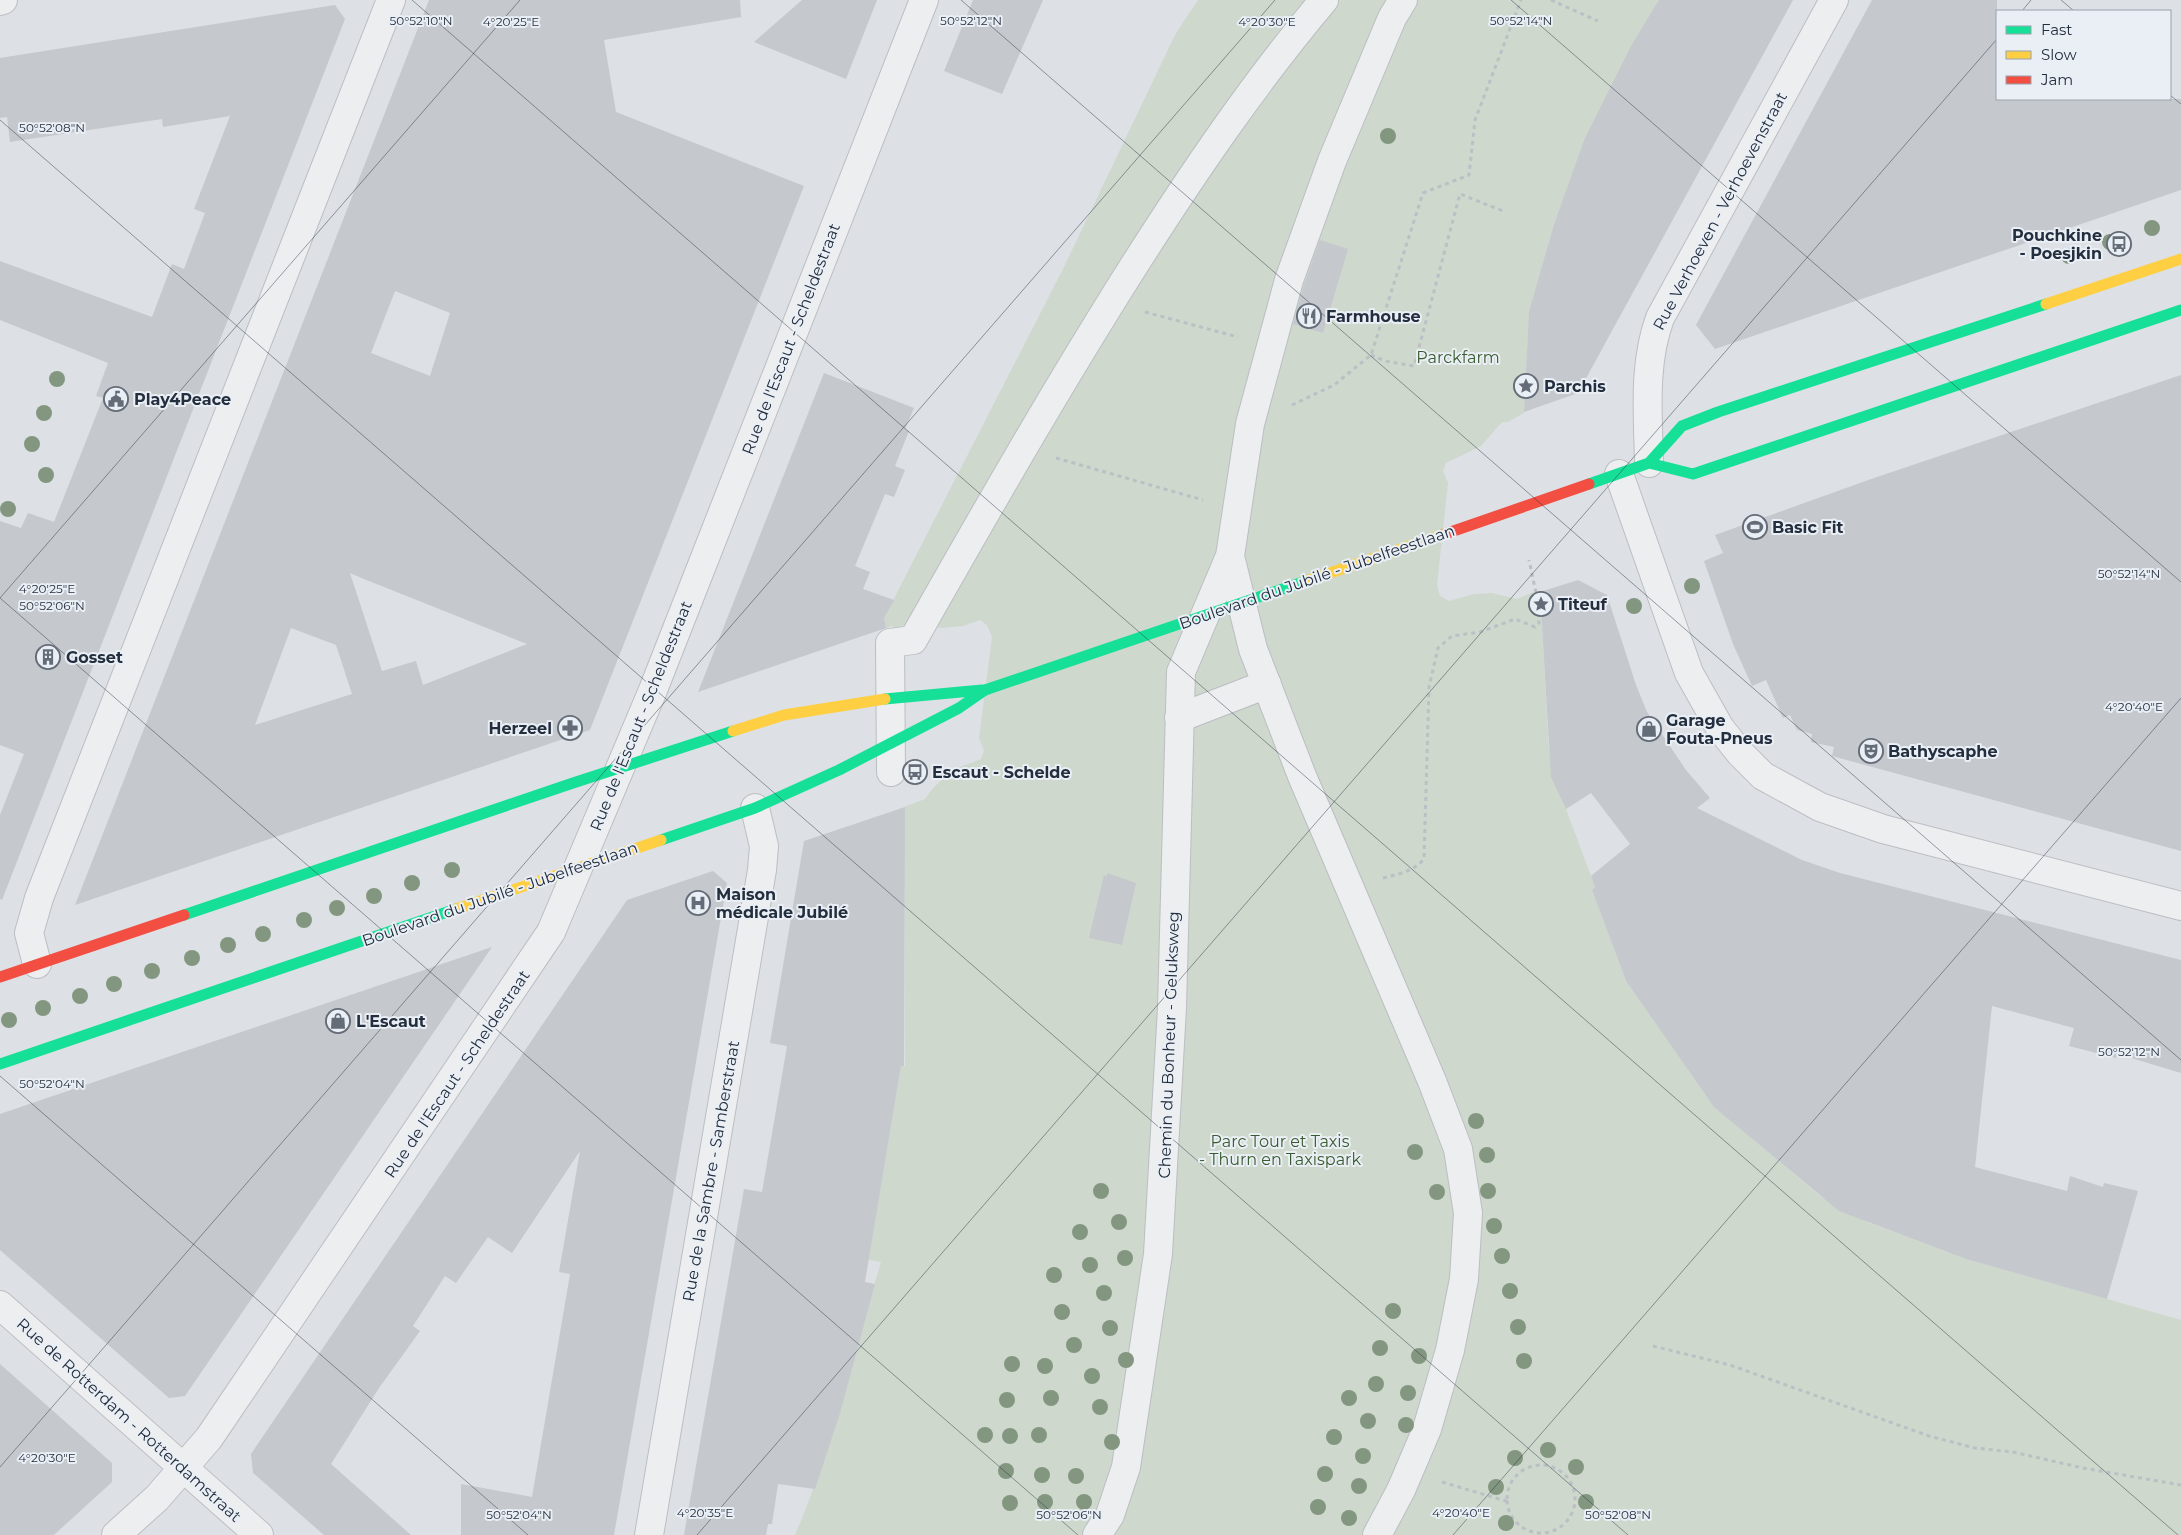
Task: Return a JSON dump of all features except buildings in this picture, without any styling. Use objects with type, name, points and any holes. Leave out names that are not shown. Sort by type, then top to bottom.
[{"type":"main road","points":[[2181,259],[1718,412],[1682,426],[1649,463],[1693,474],[1718,467],[2181,310]]},
{"type":"main road","name":"Boulevard du Jubilé - Jubelfeestlaan","points":[[0,977],[620,768],[784,715],[890,699],[985,690],[1649,463]]},
{"type":"main road","name":"Boulevard du Jubilé - Jubelfeestlaan","points":[[0,1064],[756,808],[890,744],[959,708],[985,690]]},
{"type":"street","points":[[37,964],[28,932],[39,898],[391,0]]},
{"type":"street","name":"Rue de l'Escaut - Scheldestraat","points":[[116,1535],[157,1498],[209,1438],[552,932],[657,681],[924,0]]},
{"type":"street","points":[[891,772],[890,643],[914,640],[1111,302],[1183,188],[1240,106],[1324,0]]},
{"type":"street","points":[[1377,1535],[1408,1473],[1427,1429],[1450,1350],[1464,1279],[1468,1213],[1458,1149],[1432,1081],[1349,889],[1253,649],[1230,556],[1250,424],[1289,280],[1332,161],[1392,18],[1403,0]]},
{"type":"street","name":"Rue Verhoeven - Verhoevenstraat","points":[[1649,463],[1648,386],[1651,351],[1660,318],[1834,0]]},
{"type":"street","points":[[1619,474],[1689,673],[1720,728],[1740,753],[1763,776],[1820,807],[1883,828],[2181,906]]},
{"type":"street","name":"Chemin du Bonheur - Geluksweg","points":[[1097,1535],[1110,1515],[1126,1467],[1158,1254],[1172,1008],[1181,672],[1230,556]]},
{"type":"street","points":[[1179,718],[1267,684]]},
{"type":"street","name":"Rue de la Sambre - Samberstraat","points":[[649,1535],[762,870],[764,846],[756,808]]},
{"type":"street","name":"Rue de Rotterdam - Rotterdamstraat","points":[[0,1305],[259,1535]]},
{"type":"path","points":[[1250,424],[1334,385],[1371,355],[1423,193],[1469,175],[1475,120],[1521,0]]},
{"type":"path","points":[[1551,0],[1598,21]]},
{"type":"path","points":[[1371,355],[1414,366],[1460,194],[1503,211]]},
{"type":"path","points":[[1111,302],[1271,346]]},
{"type":"path","points":[[1024,449],[1237,510]]},
{"type":"path","points":[[1349,889],[1409,871],[1418,867],[1424,859],[1429,687],[1438,648],[1452,636],[1480,632],[1515,619],[1536,627],[1539,623],[1536,592],[1529,560]]},
{"type":"path","points":[[1653,1346],[1730,1365],[1929,1436],[1966,1446],[2013,1452],[2083,1468],[2181,1485]]},
{"type":"path","points":[[1538,1464],[1550,1465],[1565,1475],[1574,1489],[1576,1500],[1568,1520],[1550,1532],[1540,1533],[1520,1526],[1512,1517],[1506,1501],[1510,1483],[1517,1474],[1527,1467],[1538,1464]]},
{"type":"path","points":[[1408,1473],[1506,1501]]},
{"type":"green space","name":"Parc Tour et Taxis - Thurn en Taxispark","points":[[1198,0],[1659,0],[1593,122],[1554,223],[1529,315],[1524,413],[1508,422],[1502,422],[1481,446],[1446,463],[1443,471],[1448,483],[1437,585],[1440,596],[1449,601],[1474,594],[1492,593],[1517,599],[1533,592],[1540,592],[1549,751],[1554,782],[1595,887],[1592,890],[1626,981],[1717,1109],[1820,1196],[1867,1222],[1966,1259],[2181,1320],[2181,1535],[795,1535],[832,1434],[881,1262],[869,1260],[869,1256],[901,1066],[905,1066],[904,807],[925,799],[933,788],[953,770],[981,759],[984,751],[979,738],[992,637],[987,625],[980,620],[963,626],[942,628],[912,622],[894,629],[892,626],[886,628],[884,618],[1062,271],[1176,33]]},
{"type":"traffic: fast","points":[[1589,484],[1649,463],[1682,426],[1718,412],[2046,304]]},
{"type":"traffic: fast","points":[[1649,463],[1693,474],[2181,310]]},
{"type":"traffic: fast","points":[[985,690],[1309,580]]},
{"type":"traffic: fast","points":[[885,699],[982,690]]},
{"type":"traffic: fast","points":[[661,840],[755,808],[839,770],[959,708],[985,690]]},
{"type":"traffic: fast","points":[[184,915],[573,783],[733,731]]},
{"type":"traffic: fast","points":[[0,1064],[456,909]]},
{"type":"traffic: slow","points":[[2046,304],[2181,259]]},
{"type":"traffic: slow","points":[[1309,580],[1442,535]]},
{"type":"traffic: slow","points":[[733,731],[784,715],[885,699]]},
{"type":"traffic: slow","points":[[456,909],[661,840]]},
{"type":"traffic: jam","points":[[1442,535],[1589,484]]},
{"type":"traffic: jam","points":[[0,977],[184,915]]},
{"type":"place","name":"Pouchkine - Poesjkin","points":[[2119,244]]},
{"type":"place","name":"Farmhouse","points":[[1309,316]]},
{"type":"place","name":"Parchis","points":[[1526,386]]},
{"type":"place","name":"Play4Peace","points":[[116,399]]},
{"type":"place","name":"Basic Fit","points":[[1755,527]]},
{"type":"place","name":"Titeuf","points":[[1541,604]]},
{"type":"place","name":"Gosset","points":[[48,657]]},
{"type":"place","name":"Herzeel","points":[[570,728]]},
{"type":"place","name":"Garage Fouta-Pneus","points":[[1649,729]]},
{"type":"place","name":"Bathyscaphe","points":[[1871,751]]},
{"type":"place","name":"Escaut - Schelde","points":[[915,772]]},
{"type":"place","name":"Maison médicale Jubilé","points":[[698,903]]},
{"type":"place","name":"L'Escaut","points":[[338,1021]]},
{"type":"park label","name":"Parckfarm","points":[[1458,357]]}]
